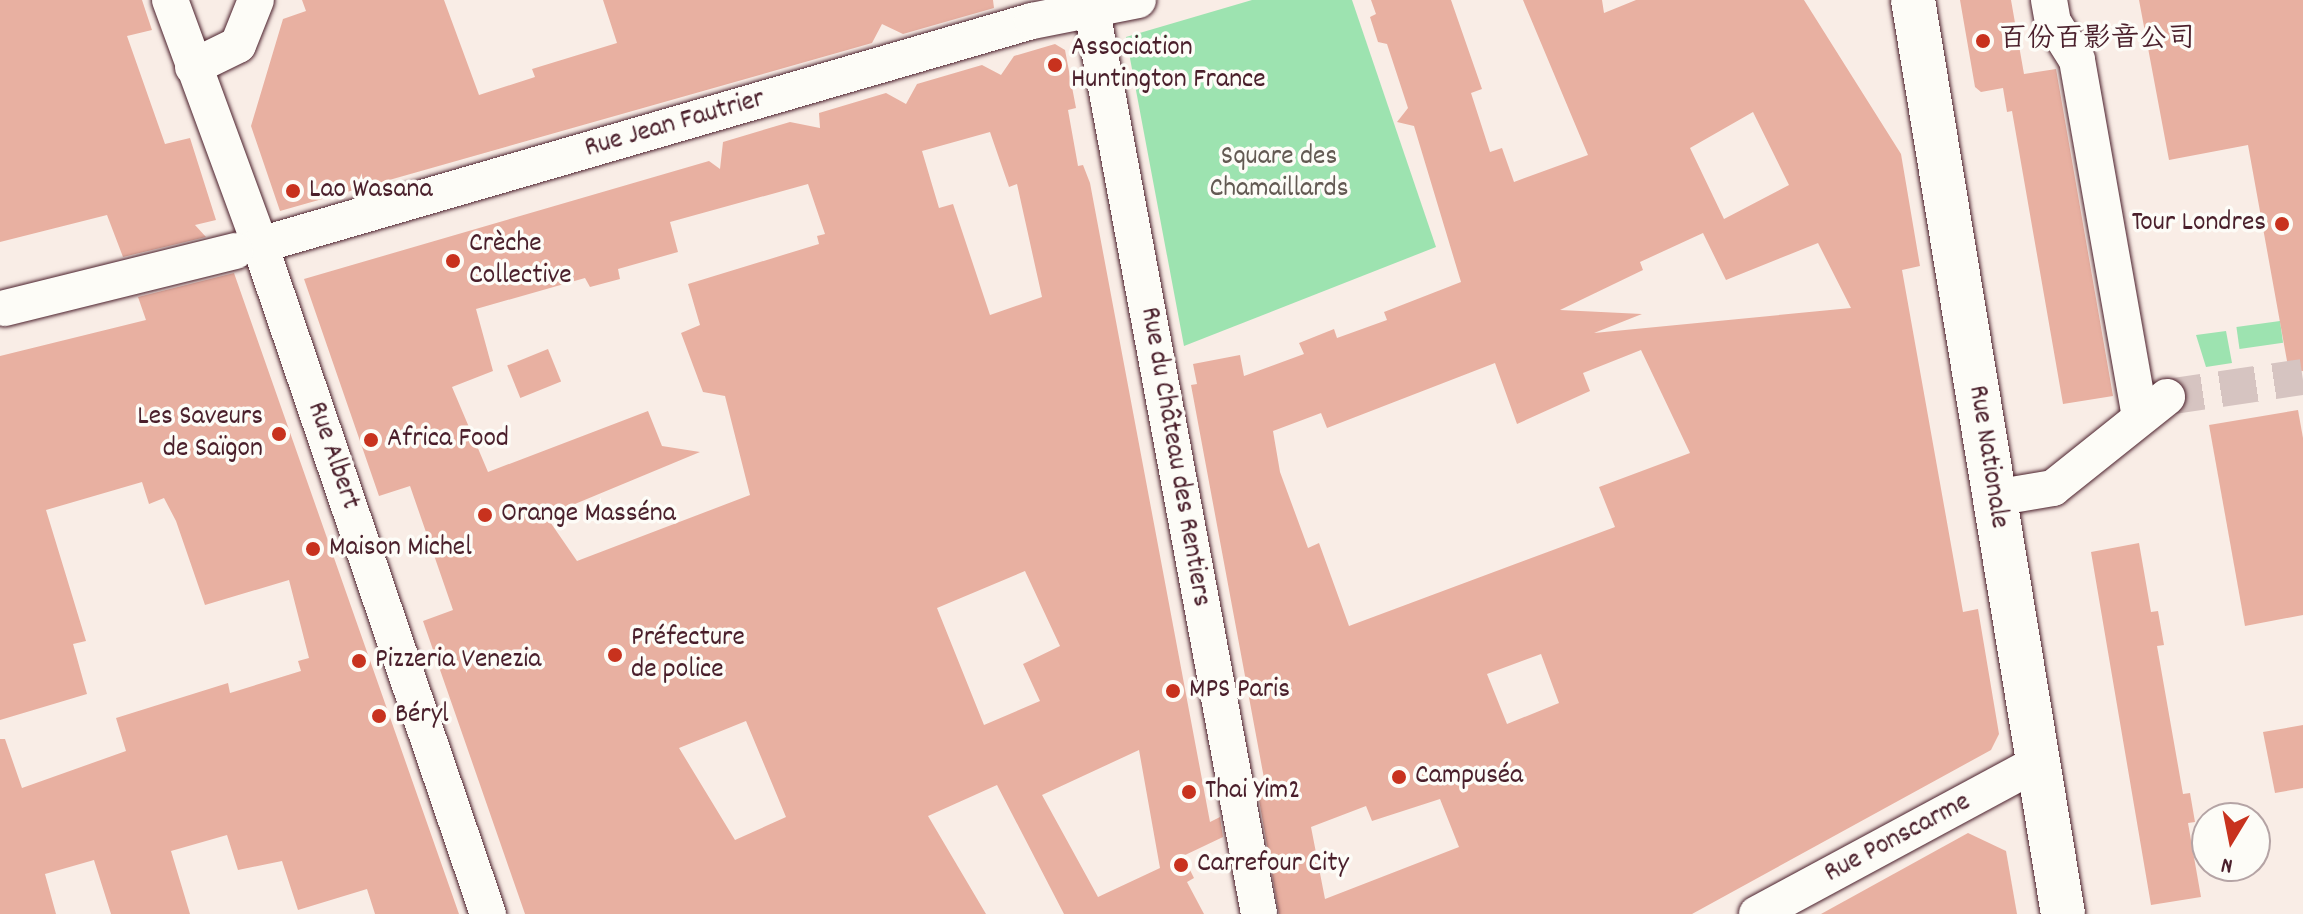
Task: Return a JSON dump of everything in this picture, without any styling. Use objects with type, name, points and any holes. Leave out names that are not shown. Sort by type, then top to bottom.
[{"type":"street","name":"Rue Albert","points":[[170,0],[247,248],[405,672],[488,914]]},
{"type":"street","points":[[193,67],[238,45],[256,0]]},
{"type":"street","name":"Rue Jean Fautrier","points":[[5,308],[247,248],[1032,21],[1091,6],[1138,0]]},
{"type":"street","name":"Rue Nationale","points":[[1913,0],[2063,914]]},
{"type":"street","points":[[1994,498],[2053,488],[2154,407],[2077,60],[2053,22],[2049,0]]},
{"type":"street","name":"Rue du Château des Rentiers","points":[[1091,6],[1259,914]]},
{"type":"street","name":"Rue Ponscarme","points":[[1757,914],[2038,763]]},
{"type":"green space","name":"Square des Chamaillards","points":[[1252,0],[1352,0],[1436,247],[1184,346],[1126,37]]},
{"type":"green space","points":[[2280,321],[2283,343],[2239,349],[2236,327]]},
{"type":"green space","points":[[2226,331],[2232,363],[2206,367],[2196,335]]},
{"type":"building","points":[[0,0],[142,0],[152,30],[127,36],[165,144],[190,138],[216,220],[195,225],[206,237],[123,257],[107,215],[0,242]]},
{"type":"building","points":[[302,0],[444,0],[479,95],[535,77],[532,69],[617,43],[603,0],[993,0],[994,8],[903,34],[882,24],[872,43],[280,211],[251,126],[283,19],[306,11]]},
{"type":"building","points":[[1371,0],[1451,0],[1482,89],[1471,93],[1490,152],[1502,148],[1514,182],[1588,155],[1523,0],[1602,0],[1604,13],[1636,0],[1804,0],[1901,154],[1920,266],[1902,270],[1963,612],[1978,609],[1999,734],[1991,750],[1692,914],[1279,914],[1258,794],[1266,789],[1191,385],[1197,384],[1193,364],[1240,355],[1244,376],[1304,354],[1299,343],[1334,329],[1337,338],[1387,320],[1384,312],[1461,282],[1414,126],[1397,122],[1408,108],[1387,44],[1378,42],[1370,17],[1376,14]],"holes":[[[1753,112],[1789,185],[1724,219],[1690,148]],[[1703,233],[1726,280],[1818,243],[1851,308],[1594,333],[1642,314],[1560,310],[1643,270],[1640,262]],[[1641,350],[1690,453],[1599,487],[1615,527],[1349,626],[1319,543],[1308,548],[1280,472],[1273,431],[1321,413],[1327,428],[1495,363],[1517,424],[1590,391],[1583,373]],[[1541,654],[1559,703],[1507,724],[1487,674]],[[1440,799],[1459,847],[1325,899],[1311,827],[1366,806],[1372,821]]]},
{"type":"building","points":[[1960,0],[2011,0],[2024,74],[2056,69],[2113,396],[2063,404],[2012,111],[2007,112],[2003,88],[1981,92],[1975,87]]},
{"type":"building","points":[[2139,0],[2303,0],[2303,371],[2289,372],[2248,145],[2169,160]]},
{"type":"building","points":[[1055,44],[1065,50],[1076,108],[1068,110],[1078,166],[1083,165],[1090,183],[1210,822],[1220,817],[1223,837],[1183,856],[1194,878],[1187,882],[1204,914],[1064,914],[997,785],[928,816],[986,914],[525,914],[423,621],[453,610],[410,486],[379,496],[304,279],[709,161],[720,169],[723,142],[790,122],[820,128],[819,113],[886,93],[906,104],[917,84],[982,65],[1001,75],[1014,56]],"holes":[[[990,132],[1009,187],[1017,184],[1042,297],[990,315],[953,204],[939,208],[922,151]],[[808,184],[825,234],[817,236],[819,244],[688,284],[700,325],[681,333],[703,392],[725,396],[750,495],[577,561],[546,516],[700,452],[662,446],[648,411],[488,472],[452,387],[493,371],[476,309],[585,278],[590,287],[620,279],[618,269],[678,252],[670,222]],[[1025,571],[1060,646],[1023,664],[1040,701],[984,725],[937,608]],[[746,721],[786,817],[735,840],[679,748]],[[1139,750],[1160,868],[1098,897],[1042,795]]]},
{"type":"building","points":[[234,273],[459,914],[375,914],[367,889],[298,910],[282,861],[238,870],[227,835],[171,851],[190,914],[111,914],[94,860],[45,874],[56,914],[0,914],[0,739],[5,739],[22,788],[126,751],[116,718],[228,683],[230,693],[301,671],[298,661],[309,658],[289,580],[205,605],[176,521],[164,498],[149,504],[142,482],[46,510],[86,641],[73,644],[87,694],[0,720],[0,356],[146,320],[138,297]]},
{"type":"building","points":[[548,349],[561,381],[520,398],[507,365]]},
{"type":"building","points":[[2298,410],[2303,438],[2303,615],[2245,626],[2209,425]]},
{"type":"building","points":[[2139,543],[2151,612],[2158,611],[2164,645],[2157,646],[2183,794],[2190,793],[2192,802],[2191,823],[2188,823],[2191,882],[2198,882],[2201,897],[2151,905],[2091,552]]},
{"type":"building","points":[[2303,725],[2303,788],[2275,793],[2263,732]]},
{"type":"building","points":[[1968,833],[2006,851],[2017,914],[1821,914]]},
{"type":"tunnel","points":[[2167,397],[2303,377]]},
{"type":"place","name":"百份百影音公司","points":[[1983,41]]},
{"type":"place","name":"Association Huntington France","points":[[1055,65]]},
{"type":"place","name":"Lao Wasana","points":[[293,191]]},
{"type":"place","name":"Tour Londres","points":[[2282,224]]},
{"type":"place","name":"Crèche Collective","points":[[453,261]]},
{"type":"place","name":"Les Saveurs de Saïgon","points":[[279,434]]},
{"type":"place","name":"Africa Food","points":[[371,440]]},
{"type":"place","name":"Orange Masséna","points":[[485,515]]},
{"type":"place","name":"Maison Michel","points":[[313,549]]},
{"type":"place","name":"Préfecture de police","points":[[615,655]]},
{"type":"place","name":"Pizzeria Venezia","points":[[359,661]]},
{"type":"place","name":"MPS Paris","points":[[1173,691]]},
{"type":"place","name":"Béryl","points":[[379,716]]},
{"type":"place","name":"Campuséa","points":[[1399,777]]},
{"type":"place","name":"Thai Yim2","points":[[1189,792]]},
{"type":"place","name":"Carrefour City","points":[[1181,865]]}]
